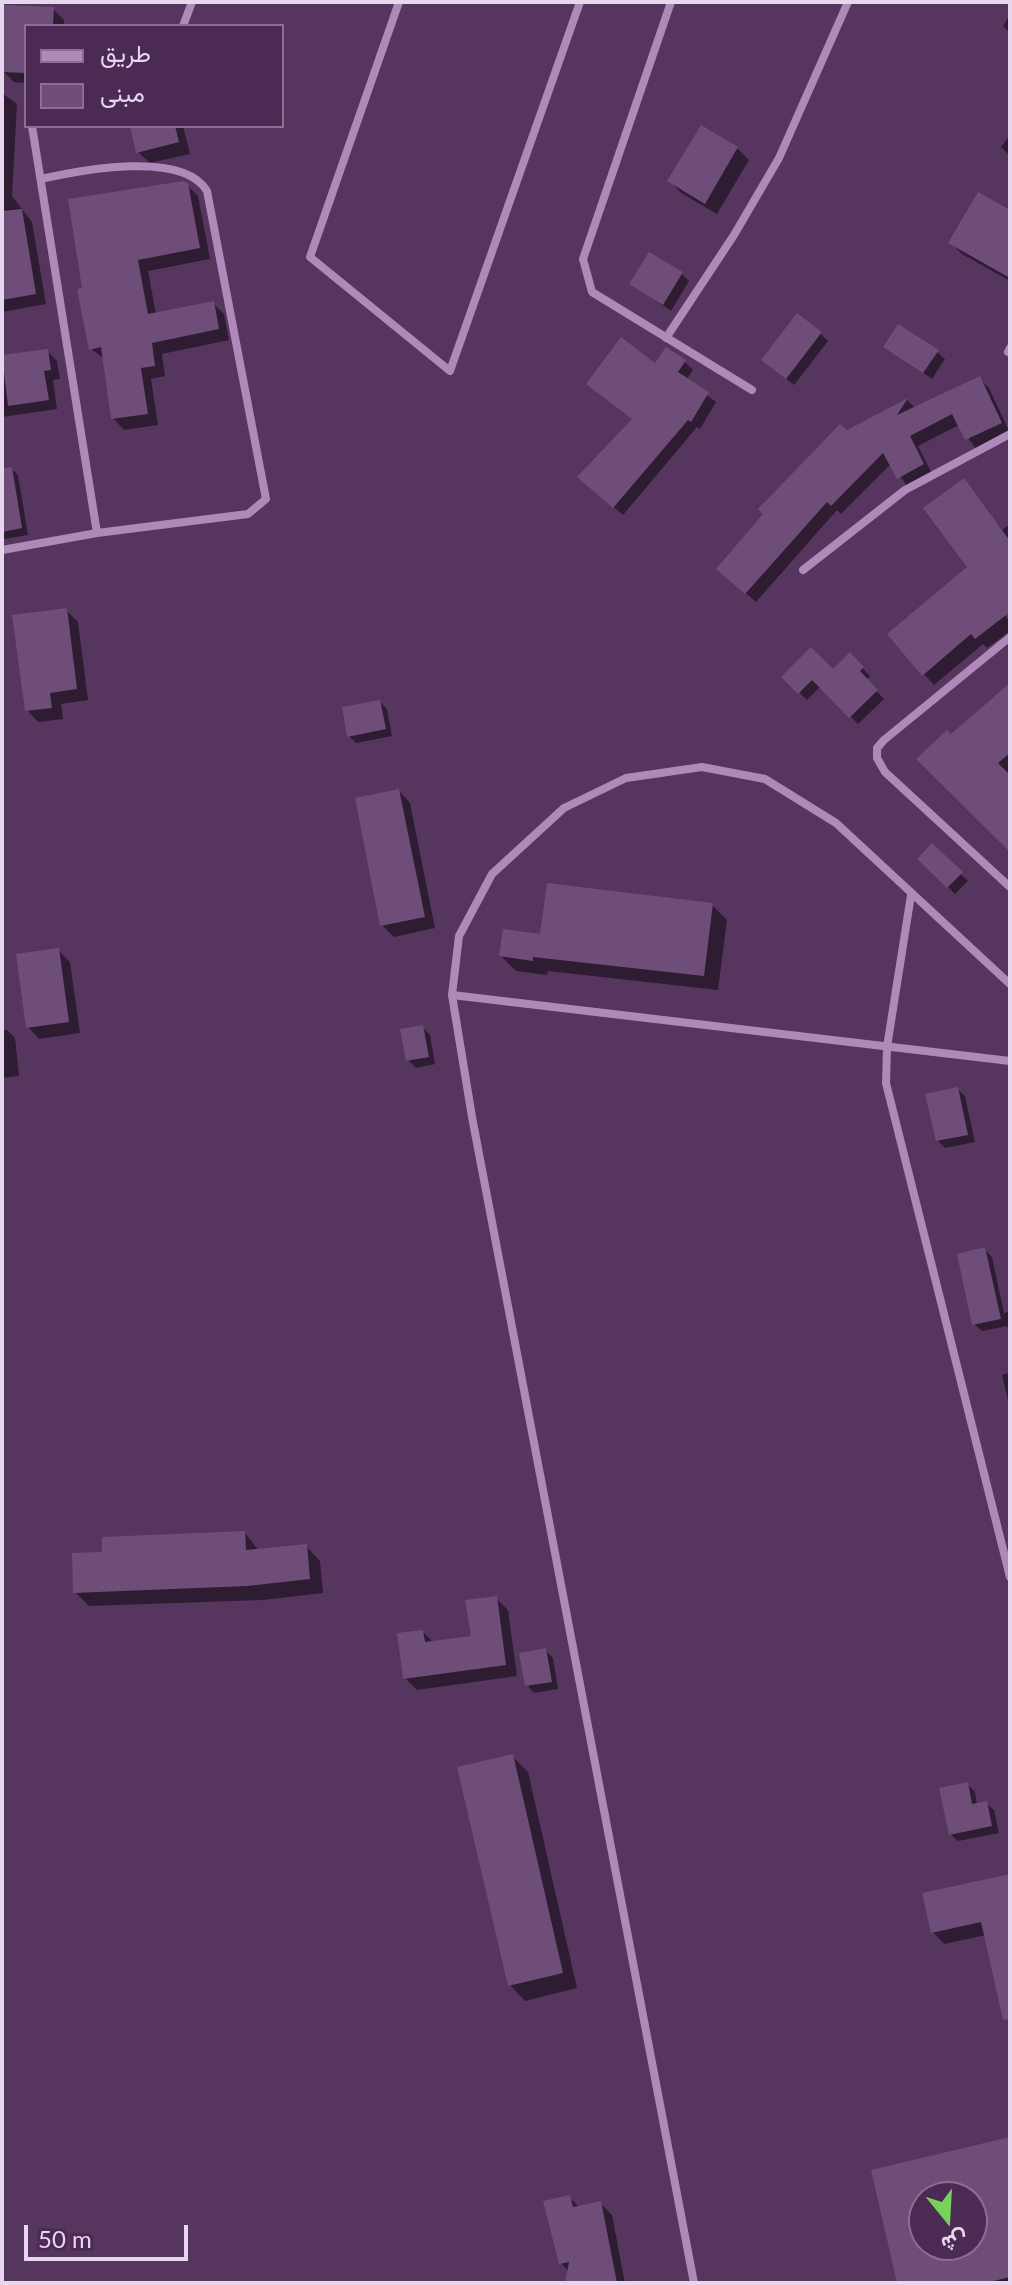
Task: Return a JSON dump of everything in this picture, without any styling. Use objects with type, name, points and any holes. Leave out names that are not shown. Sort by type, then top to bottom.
[{"type":"street","points":[[184,24],[192,2]]},
{"type":"street","points":[[399,2],[310,257],[450,371],[580,2]]},
{"type":"street","points":[[671,2],[583,259],[592,292],[752,390]]},
{"type":"street","points":[[666,338],[734,235],[779,158],[848,2]]},
{"type":"street","points":[[32,128],[97,533]]},
{"type":"street","points":[[2,550],[97,533],[248,514],[266,499],[267,488],[207,191],[200,181],[189,172],[176,169],[103,167],[41,179]]},
{"type":"street","points":[[803,570],[905,490],[1010,434]]},
{"type":"street","points":[[1010,637],[877,748],[877,758],[885,772],[1010,887]]},
{"type":"street","points":[[694,2283],[475,1133],[452,995],[459,936],[492,874],[564,808],[626,778],[702,767],[765,779],[836,823],[1010,984]]},
{"type":"street","points":[[911,895],[887,1047],[886,1083],[1005,1535],[1010,1577]]},
{"type":"street","points":[[452,995],[1010,1061]]},
{"type":"building","points":[[4,5],[54,7],[53,24],[24,24],[24,73],[2,72]]},
{"type":"building","points":[[701,125],[738,147],[705,204],[667,181]]},
{"type":"building","points":[[130,128],[176,128],[179,142],[136,153]]},
{"type":"building","points":[[183,181],[188,183],[200,248],[138,260],[148,314],[214,301],[219,329],[152,343],[155,366],[141,368],[148,414],[111,419],[101,347],[89,350],[77,289],[82,288],[68,199]]},
{"type":"building","points":[[978,192],[1010,210],[1010,278],[948,243]]},
{"type":"building","points":[[22,209],[36,294],[2,300],[2,211]]},
{"type":"building","points":[[649,252],[683,272],[663,305],[629,284]]},
{"type":"building","points":[[797,313],[822,332],[786,379],[761,360]]},
{"type":"building","points":[[898,324],[939,350],[923,373],[883,347]]},
{"type":"building","points":[[621,337],[655,363],[666,347],[686,360],[678,372],[709,392],[691,422],[688,420],[613,508],[577,477],[632,419],[586,384]]},
{"type":"building","points":[[48,349],[51,370],[44,371],[49,400],[8,406],[2,355]]},
{"type":"building","points":[[980,376],[1002,423],[965,440],[952,414],[910,436],[924,464],[897,479],[883,453],[831,506],[827,502],[745,594],[716,569],[763,514],[758,509],[840,424],[847,430],[908,398],[897,415]]},
{"type":"building","points":[[12,467],[22,528],[2,532],[2,468]]},
{"type":"building","points":[[964,478],[1010,541],[1010,612],[975,639],[971,634],[922,676],[887,634],[967,567],[923,508]]},
{"type":"building","points":[[67,608],[77,689],[50,693],[52,708],[25,711],[12,615]]},
{"type":"building","points":[[811,647],[833,669],[850,652],[864,667],[860,671],[878,690],[849,718],[812,680],[798,694],[781,677]]},
{"type":"building","points":[[1010,683],[1010,753],[998,763],[1010,775],[1010,852],[916,759],[947,730],[951,734]]},
{"type":"building","points":[[380,700],[386,729],[347,737],[342,707]]},
{"type":"building","points":[[399,789],[425,917],[380,926],[355,798]]},
{"type":"building","points":[[932,843],[963,872],[947,888],[917,859]]},
{"type":"building","points":[[547,883],[713,903],[704,976],[499,956],[503,929],[540,934]]},
{"type":"building","points":[[59,948],[69,1022],[26,1028],[16,954]]},
{"type":"building","points":[[423,1025],[429,1057],[406,1061],[400,1029]]},
{"type":"building","points":[[958,1087],[968,1135],[936,1141],[925,1094]]},
{"type":"building","points":[[985,1247],[1001,1319],[972,1325],[957,1254]]},
{"type":"building","points":[[245,1531],[246,1550],[307,1544],[310,1579],[247,1586],[73,1593],[72,1553],[102,1552],[102,1537]]},
{"type":"building","points":[[497,1596],[506,1665],[403,1679],[397,1633],[423,1630],[425,1642],[471,1636],[465,1600]]},
{"type":"building","points":[[546,1648],[552,1682],[525,1686],[519,1653]]},
{"type":"building","points":[[513,1754],[563,1973],[508,1986],[457,1767]]},
{"type":"building","points":[[968,1782],[972,1804],[987,1801],[992,1826],[949,1835],[939,1788]]},
{"type":"building","points":[[1010,1874],[1010,2019],[1003,2020],[981,1922],[931,1933],[922,1893]]},
{"type":"building","points":[[1010,2137],[1010,2277],[985,2283],[897,2283],[871,2170]]},
{"type":"building","points":[[570,2195],[573,2207],[601,2201],[617,2283],[565,2283],[569,2262],[559,2264],[543,2201]]}]
